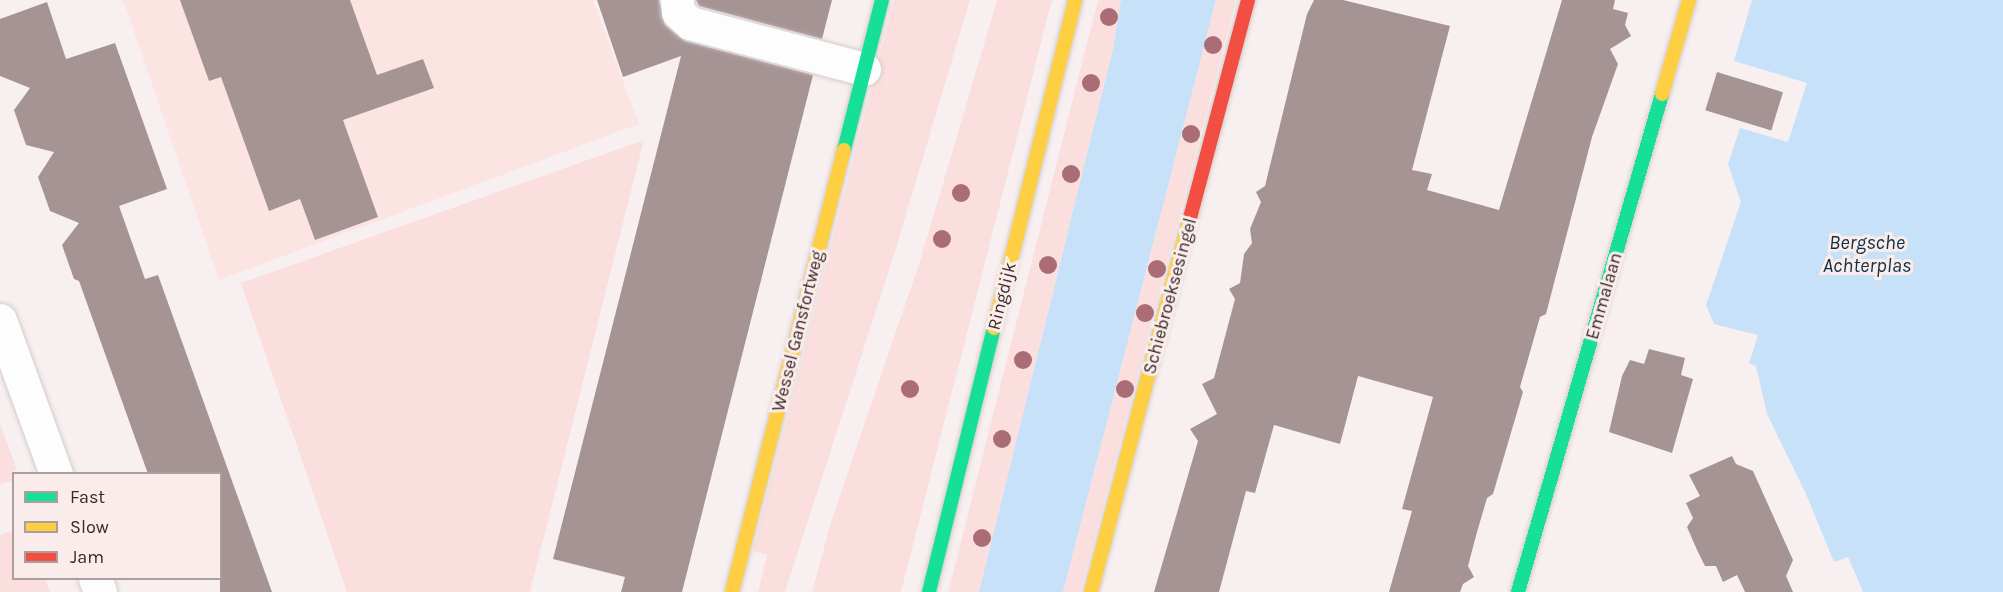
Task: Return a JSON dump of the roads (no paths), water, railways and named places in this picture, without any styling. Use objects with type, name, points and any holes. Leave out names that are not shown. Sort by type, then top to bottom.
[{"type":"street","points":[[677,0],[678,12],[690,23],[864,69]]},
{"type":"street","name":"Wessel Gansfortweg","points":[[732,592],[882,0]]},
{"type":"street","name":"Ringdijk","points":[[929,592],[1075,0]]},
{"type":"street","name":"Schiebroeksesingel","points":[[1091,592],[1248,0]]},
{"type":"street","name":"Emmalaan","points":[[1518,592],[1689,0]]},
{"type":"street","points":[[0,320],[55,472]]},
{"type":"water","points":[[1121,0],[1216,0],[1063,592],[979,592],[1113,49]]},
{"type":"water","name":"Bergsche Achterplas","points":[[1752,0],[2003,0],[2003,592],[1863,592],[1848,557],[1834,562],[1806,494],[1767,414],[1756,366],[1749,363],[1758,335],[1714,324],[1706,305],[1741,202],[1728,164],[1740,128],[1788,142],[1807,83],[1734,61]]}]
